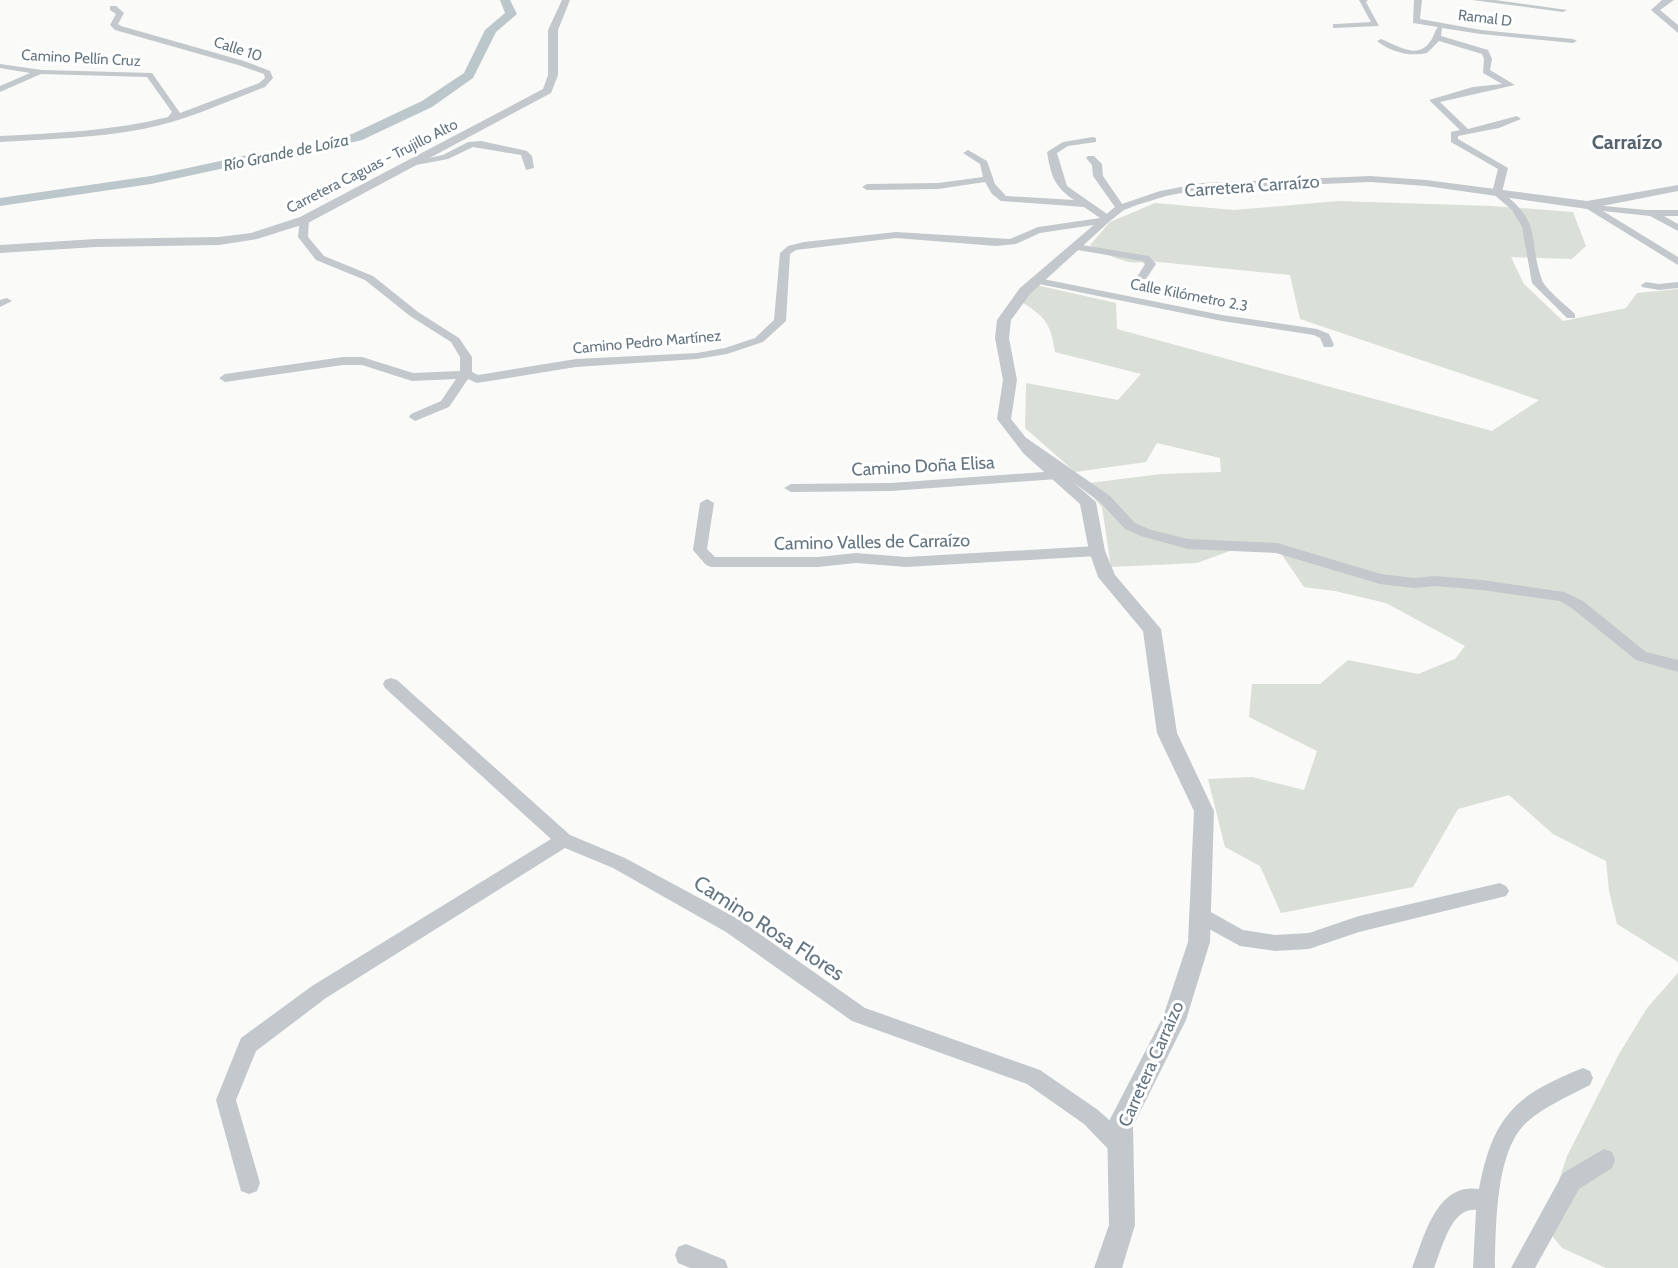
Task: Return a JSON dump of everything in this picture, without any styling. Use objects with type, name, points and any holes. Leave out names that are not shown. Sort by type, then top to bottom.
[{"type":"street","name":"Carretera Caguas - Trujillo Alto","points":[[0,249],[96,243],[219,242],[253,236],[304,220],[547,91],[553,75],[553,30],[566,0]]},
{"type":"street","points":[[1336,26],[1366,27],[1376,24],[1362,2],[1364,0]]},
{"type":"street","name":"Ramal D","points":[[1418,0],[1416,21],[1439,26],[1573,41]]},
{"type":"street","points":[[1476,0],[1563,10]]},
{"type":"street","points":[[1670,0],[1662,3],[1655,10],[1678,30]]},
{"type":"street","name":"Calle 10","points":[[113,8],[120,13],[114,25],[118,28],[267,73],[268,78],[262,85],[171,120]]},
{"type":"street","points":[[1381,41],[1396,50],[1415,53],[1430,50],[1438,38],[1439,26]]},
{"type":"street","points":[[1438,38],[1485,52],[1488,59],[1486,70],[1511,85],[1473,90],[1450,98],[1433,100],[1467,132]]},
{"type":"street","name":"Camino Pellín Cruz","points":[[0,66],[39,72],[149,75],[174,107],[176,112],[171,120]]},
{"type":"street","points":[[0,89],[39,72]]},
{"type":"street","points":[[1517,119],[1496,126],[1454,134],[1454,140],[1503,168],[1497,193],[1516,208],[1527,227],[1537,283],[1571,316]]},
{"type":"street","points":[[0,139],[87,134],[171,120]]},
{"type":"street","points":[[1089,140],[1065,144],[1052,152],[1052,156],[1056,163],[1059,181],[1105,220]]},
{"type":"street","points":[[416,162],[433,160],[471,144],[481,144],[524,153],[530,168]]},
{"type":"street","points":[[968,153],[984,163],[987,179],[998,196],[1004,200],[1085,204]]},
{"type":"street","points":[[1091,158],[1097,164],[1098,176],[1120,208]]},
{"type":"street","points":[[867,187],[938,186],[987,179]]},
{"type":"street","name":"Carretera Carraízo","points":[[1108,1268],[1122,1225],[1120,1125],[1174,1020],[1199,942],[1204,811],[1167,733],[1152,629],[1107,577],[1098,551],[1088,502],[1029,451],[1004,419],[1010,380],[1002,338],[1004,320],[1025,291],[1120,208],[1164,193],[1202,186],[1370,179],[1426,183],[1587,205],[1678,188]]},
{"type":"street","points":[[1587,205],[1652,213],[1678,213]]},
{"type":"street","points":[[1587,205],[1678,262]]},
{"type":"street","points":[[1652,213],[1678,228]]},
{"type":"street","points":[[304,220],[303,237],[320,258],[369,278],[414,314],[455,340],[466,357],[466,374],[445,404],[415,417]]},
{"type":"street","name":"Camino Pedro Martínez","points":[[466,374],[477,379],[576,363],[697,356],[727,351],[759,340],[780,321],[785,254],[792,248],[804,244],[896,235],[996,243],[1012,242],[1038,230],[1105,220]]},
{"type":"street","points":[[1076,248],[1145,258],[1151,264],[1142,277]]},
{"type":"street","name":"Calle Kilómetro 2.3","points":[[1038,281],[1222,318],[1317,332],[1325,336],[1328,345]]},
{"type":"street","points":[[1646,285],[1659,287],[1678,285]]},
{"type":"street","points":[[225,378],[343,361],[380,365],[412,377],[448,377],[466,374]]},
{"type":"street","points":[[1016,435],[1105,500],[1130,526],[1146,533],[1188,544],[1277,548],[1380,579],[1414,583],[1447,582],[1564,597],[1578,605],[1641,656],[1678,666]]},
{"type":"street","name":"Camino Doña Elisa","points":[[791,488],[851,490],[904,488],[1057,475]]},
{"type":"street","name":"Camino Valles de Carraízo","points":[[707,503],[700,550],[711,561],[819,562],[856,558],[906,562],[1098,551]]},
{"type":"street","name":"Camino Rosa Flores","points":[[391,684],[564,840],[619,863],[733,926],[859,1015],[1033,1077],[1091,1117],[1120,1145]]},
{"type":"street","points":[[249,1183],[226,1100],[248,1045],[319,992],[564,840]]},
{"type":"street","points":[[1200,914],[1240,938],[1275,943],[1309,941],[1359,924],[1500,891]]},
{"type":"street","points":[[1484,1268],[1487,1201],[1499,1149],[1515,1118],[1583,1078]]},
{"type":"street","points":[[1522,1268],[1571,1181],[1604,1160]]},
{"type":"street","points":[[1423,1268],[1446,1214],[1457,1202],[1466,1198],[1487,1201]]},
{"type":"street","points":[[686,1255],[717,1268]]},
{"type":"shaded area","points":[[1338,201],[1492,206],[1573,212],[1586,246],[1572,259],[1511,257],[1524,284],[1563,321],[1626,308],[1637,293],[1678,289],[1678,962],[1617,924],[1609,891],[1606,861],[1553,834],[1509,795],[1458,809],[1413,887],[1281,913],[1260,866],[1225,847],[1208,779],[1252,777],[1304,790],[1317,751],[1249,717],[1252,684],[1320,684],[1348,660],[1418,674],[1455,659],[1465,646],[1386,603],[1335,591],[1304,587],[1280,552],[1249,544],[1197,563],[1111,567],[1102,507],[1081,484],[1161,474],[1221,472],[1220,458],[1157,443],[1146,462],[1075,472],[1025,428],[1026,383],[1118,400],[1141,374],[1055,352],[1052,335],[1046,323],[1023,303],[1036,285],[1116,303],[1117,329],[1492,431],[1539,400],[1300,319],[1290,275],[1148,261],[1126,261],[1090,245],[1110,222],[1155,203],[1234,210]]},
{"type":"shaded area","points":[[1678,973],[1678,1268],[1606,1268],[1562,1248],[1544,1226],[1567,1156],[1619,1054],[1647,1008]]},
{"type":"waterway","name":"Río Grande de Loíza","points":[[0,202],[151,180],[248,159],[305,150],[357,137],[427,104],[469,75],[491,30],[511,14],[505,0]]},
{"type":"district","name":"Carraízo","points":[[1627,142]]}]
